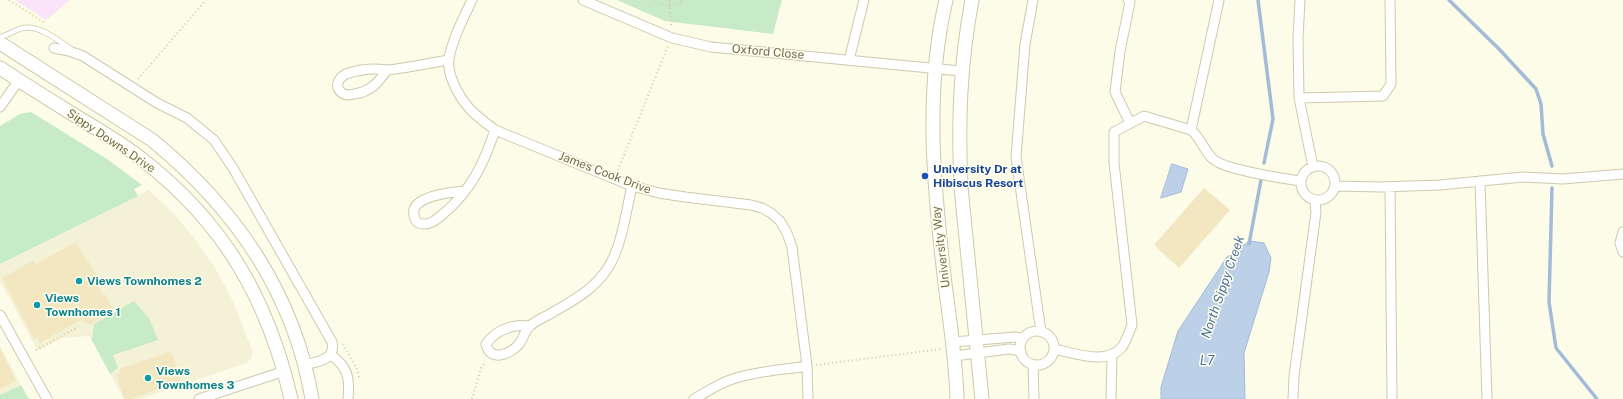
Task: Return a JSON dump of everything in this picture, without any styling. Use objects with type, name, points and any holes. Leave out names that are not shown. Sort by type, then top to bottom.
[{"type":"main road","name":"University Way","points":[[946,0],[938,41],[932,121],[934,179],[954,348],[957,399]]},
{"type":"main road","name":"University Way","points":[[972,0],[962,71],[959,125],[961,187],[982,399]]},
{"type":"main road","name":"Sippy Downs Drive","points":[[0,43],[152,140],[197,180],[231,218],[269,275],[288,317],[304,366],[312,399]]},
{"type":"main road","name":"Sippy Downs Drive","points":[[0,68],[115,140],[142,159],[167,180],[200,213],[220,238],[250,284],[264,313],[285,371],[291,399]]},
{"type":"main road","points":[[285,371],[304,366]]},
{"type":"street","name":"James Cook Drive","points":[[472,0],[453,42],[449,60],[450,75],[460,98],[476,116],[496,130],[632,186],[659,193],[751,205],[771,212],[780,221],[788,233],[792,247],[807,366],[808,399]]},
{"type":"street","name":"Oxford Close","points":[[583,0],[672,38],[711,47],[962,71]]},
{"type":"street","points":[[849,60],[864,0]]},
{"type":"street","points":[[1034,0],[1025,44],[1016,157],[1041,332]]},
{"type":"street","points":[[1128,0],[1130,2],[1120,51],[1114,92],[1130,123]]},
{"type":"street","points":[[1191,130],[1219,0]]},
{"type":"street","points":[[1300,0],[1298,38],[1299,98],[1313,167]]},
{"type":"street","points":[[1299,98],[1383,96],[1391,84],[1390,0]]},
{"type":"street","points":[[54,48],[80,55],[157,102],[187,118],[214,140],[223,152],[330,338],[333,346],[331,355],[325,360],[304,366]]},
{"type":"street","points":[[387,70],[379,82],[370,89],[361,93],[348,95],[343,94],[338,89],[338,82],[341,76],[350,72],[375,69],[387,70],[449,60]]},
{"type":"street","points":[[0,108],[19,80]]},
{"type":"street","points":[[1054,349],[1095,357],[1112,356],[1122,347],[1132,325],[1114,163],[1114,132],[1144,116],[1191,130],[1196,134],[1213,160],[1234,168],[1300,181]]},
{"type":"street","points":[[464,191],[450,192],[427,198],[416,207],[413,212],[414,220],[418,223],[426,224],[433,222],[457,203],[476,176],[496,130]]},
{"type":"street","points":[[1320,165],[1332,172],[1336,186],[1329,198],[1315,202],[1303,194],[1300,181],[1307,169],[1320,165]]},
{"type":"street","points":[[1336,186],[1390,187],[1440,185],[1523,177],[1563,179],[1623,174]]},
{"type":"street","points":[[1480,181],[1486,399]]},
{"type":"street","points":[[529,326],[524,338],[517,346],[504,354],[492,354],[487,351],[486,344],[491,338],[504,329],[519,325],[529,326],[579,297],[595,284],[609,267],[617,249],[632,186]]},
{"type":"street","points":[[1390,187],[1392,399]]},
{"type":"street","points":[[1293,399],[1294,376],[1316,212],[1315,202]]},
{"type":"street","points":[[1623,232],[1620,243],[1623,252]]},
{"type":"street","points":[[0,315],[47,399]]},
{"type":"street","points":[[954,348],[976,340],[1015,337],[1023,338],[1034,331],[1041,332],[1051,338],[1054,349],[1050,359],[1046,363],[1040,365],[1026,361],[1021,351],[1023,338]]},
{"type":"street","points":[[954,348],[978,353],[1009,349],[1021,351]]},
{"type":"street","points":[[331,355],[341,362],[345,368],[348,378],[348,399]]},
{"type":"street","points":[[1111,399],[1112,356]]},
{"type":"street","points":[[1033,364],[1034,399]]},
{"type":"street","points":[[694,399],[733,379],[807,366]]},
{"type":"street","points":[[199,399],[285,371]]},
{"type":"lane","points":[[0,37],[23,28],[30,27],[49,34],[80,55]]},
{"type":"path","points":[[9,0],[47,24]]},
{"type":"path","points":[[132,86],[206,0]]},
{"type":"path","points":[[655,0],[671,7],[684,0]]},
{"type":"path","points":[[614,178],[672,38],[671,7],[669,0]]},
{"type":"path","points":[[36,350],[76,328]]},
{"type":"path","points":[[341,341],[357,368],[358,379]]},
{"type":"path","points":[[807,366],[954,348]]},
{"type":"path","points":[[472,399],[481,368],[492,354]]},
{"type":"shaded area","points":[[15,0],[70,0],[46,20]]},
{"type":"shaded area","points":[[149,190],[174,214],[196,240],[215,268],[232,299],[252,350],[252,355],[250,360],[246,363],[141,399],[124,399],[89,336],[62,338],[38,351],[0,281],[0,264]]},
{"type":"shaded area","points":[[0,346],[21,385],[0,395]]},
{"type":"green space","points":[[617,0],[782,0],[773,34],[665,21]]},
{"type":"green space","points":[[31,112],[107,159],[142,185],[134,189],[138,196],[0,264],[0,126],[20,114]]},
{"type":"green space","points":[[134,301],[149,318],[158,340],[113,355],[118,368],[110,374],[92,340],[94,324]]},
{"type":"green space","points":[[21,385],[29,399],[0,399],[0,395]]},
{"type":"water","points":[[1172,164],[1188,169],[1181,192],[1161,198]]},
{"type":"water","name":"L7","points":[[1250,241],[1264,243],[1271,258],[1269,272],[1244,353],[1245,399],[1161,399],[1161,387],[1178,331],[1227,257]]},
{"type":"building","points":[[1204,188],[1230,210],[1179,268],[1154,245]]},
{"type":"building","points":[[76,242],[97,277],[94,279],[103,295],[105,294],[114,311],[89,325],[88,322],[85,324],[83,319],[40,343],[37,337],[34,339],[2,278],[34,260],[36,264]]},
{"type":"building","points":[[0,348],[16,381],[0,389]]},
{"type":"building","name":"Views Townhomes 3","points":[[171,352],[181,381],[131,399],[124,399],[116,374],[121,373],[119,369]]},
{"type":"waterway","name":"North Sippy Creek","points":[[1258,0],[1273,119],[1264,163]]},
{"type":"waterway","points":[[1449,0],[1500,50],[1536,89],[1541,104],[1543,134],[1552,166]]},
{"type":"waterway","name":"North Sippy Creek","points":[[1249,244],[1261,180]]},
{"type":"waterway","points":[[1552,188],[1549,302],[1556,348],[1597,399]]},
{"type":"place","name":"University Dr at Hibiscus Resort","points":[[925,176]]},
{"type":"place","name":"Views Townhomes 2","points":[[79,281]]},
{"type":"place","name":"Views Townhomes 1","points":[[37,305]]},
{"type":"place","name":"Views Townhomes 3","points":[[148,378]]}]
